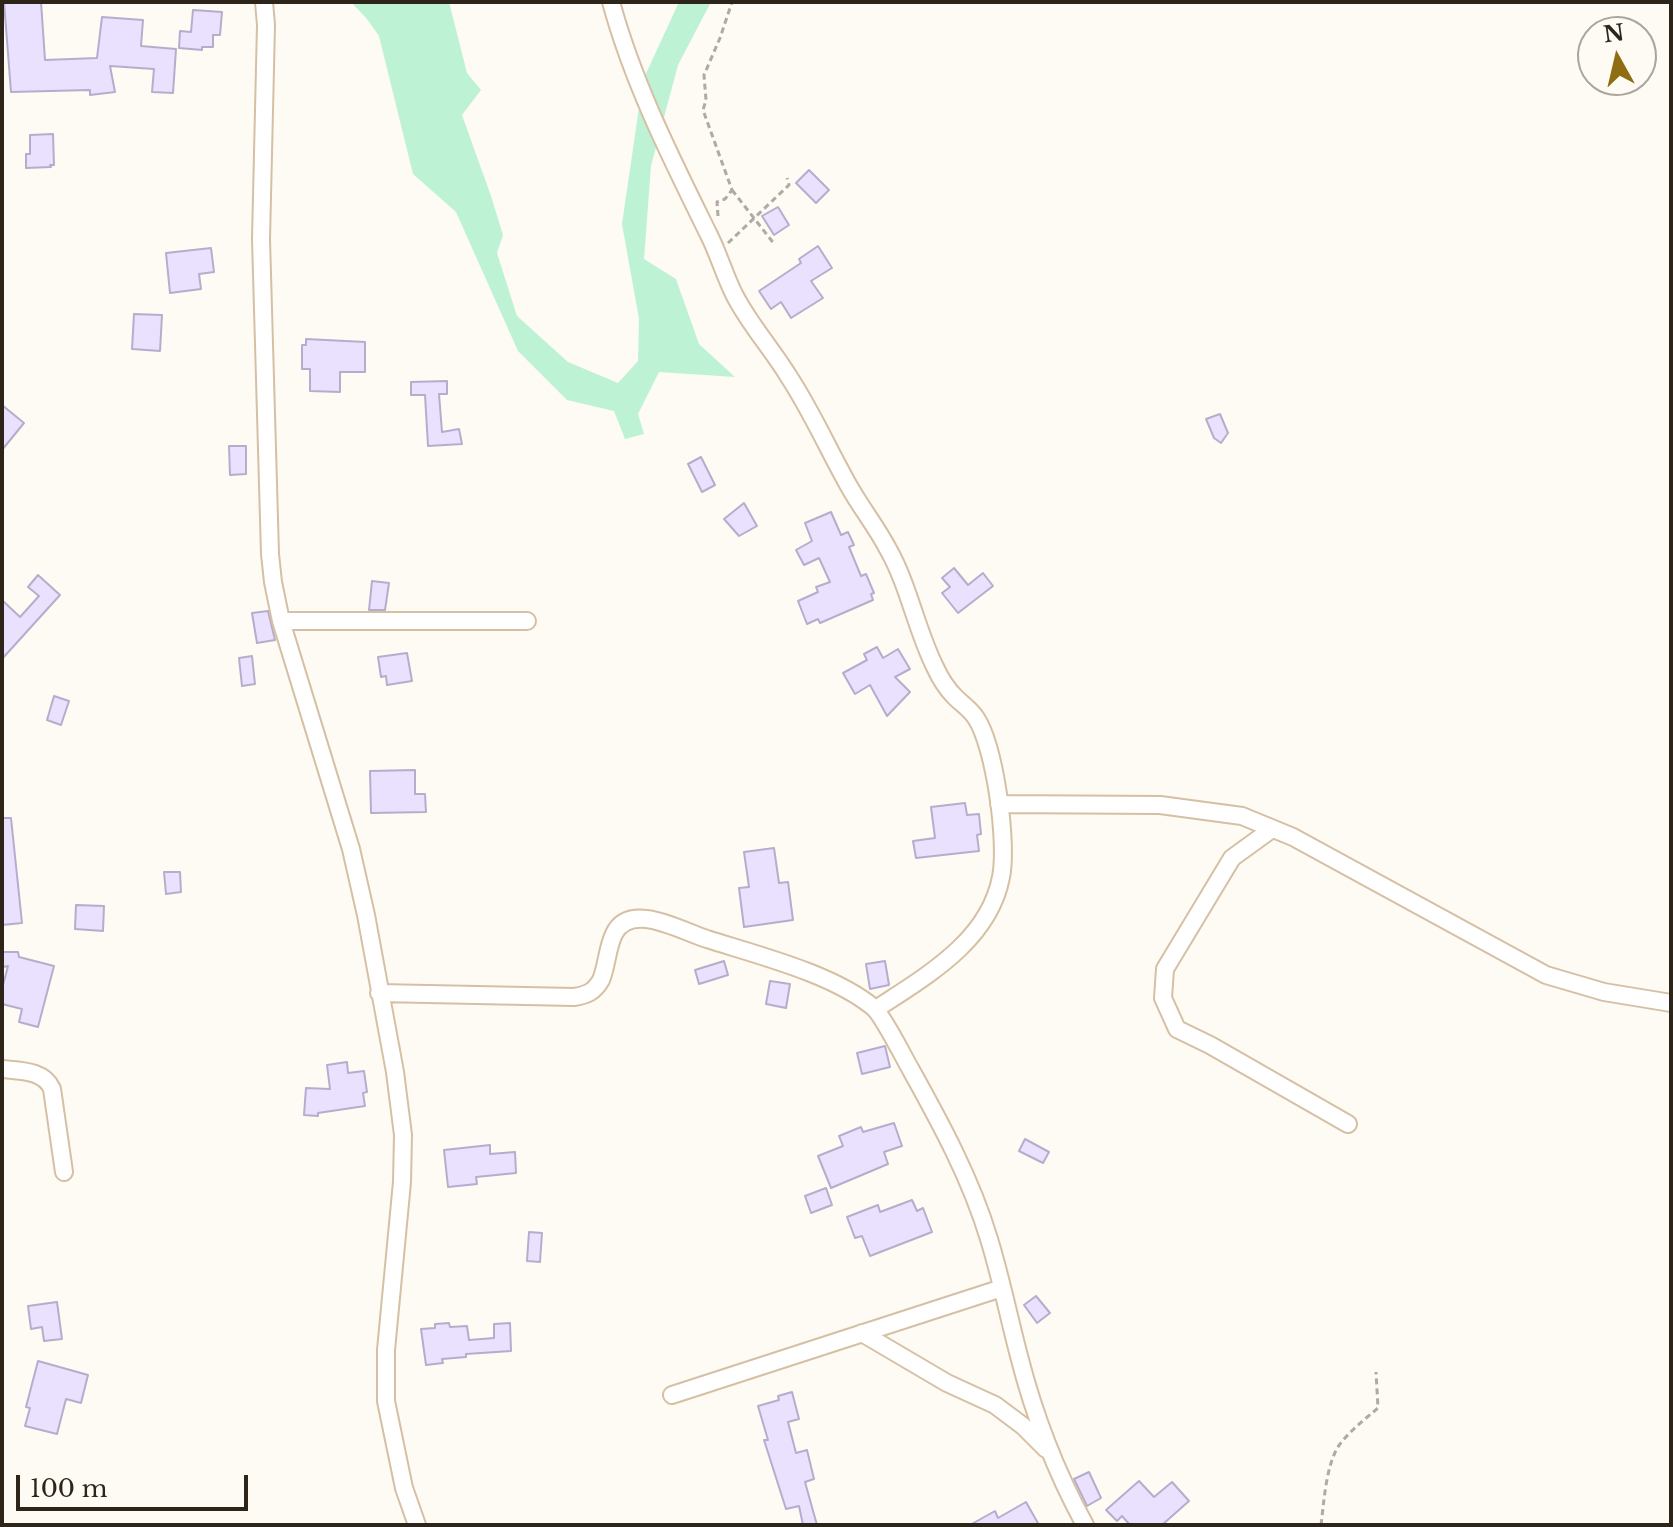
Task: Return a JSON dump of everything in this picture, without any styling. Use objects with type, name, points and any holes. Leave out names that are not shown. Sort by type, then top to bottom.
[{"type":"street","points":[[264,2],[261,239],[270,554],[281,621],[351,849],[395,1072],[403,1135],[402,1182],[386,1350],[386,1401],[404,1488],[417,1525]]},
{"type":"street","points":[[611,2],[629,61],[734,295],[813,416],[850,489],[890,552],[943,683],[975,716],[984,731],[999,804],[1002,843],[1002,877],[993,903],[984,922],[969,939],[930,973],[876,1009]]},
{"type":"street","points":[[281,621],[527,621]]},
{"type":"street","points":[[999,804],[1160,805],[1242,816],[1293,837],[1546,975],[1604,992],[1671,1003]]},
{"type":"street","points":[[1272,829],[1232,858],[1165,969],[1163,998],[1177,1029],[1348,1124]]},
{"type":"street","points":[[379,993],[586,995],[601,980],[614,932],[621,925],[643,918],[656,919],[691,934],[798,968],[846,990],[876,1009],[967,1176],[989,1239],[1020,1360],[1051,1455],[1085,1525]]},
{"type":"street","points":[[2,1069],[31,1073],[49,1082],[64,1172]]},
{"type":"street","points":[[672,1395],[1002,1288]]},
{"type":"street","points":[[862,1333],[947,1383],[995,1405],[1023,1426],[1051,1455]]},
{"type":"path","points":[[732,2],[704,75],[706,100],[703,110],[732,190],[775,245]]},
{"type":"path","points":[[717,252],[789,185],[787,178]]},
{"type":"path","points":[[717,252],[720,228],[717,202],[725,199],[732,190]]},
{"type":"path","points":[[1321,1525],[1324,1494],[1339,1446],[1378,1408],[1376,1372]]},
{"type":"green space","points":[[351,2],[449,2],[467,73],[481,90],[462,115],[503,235],[497,253],[517,316],[568,362],[618,383],[638,361],[639,319],[622,224],[643,80],[679,2],[711,2],[678,65],[651,166],[644,259],[676,279],[699,344],[735,377],[659,372],[638,414],[644,434],[625,439],[614,411],[567,400],[518,351],[456,212],[413,174],[379,36]]},
{"type":"building","points":[[4,2],[41,2],[45,60],[97,58],[102,17],[143,20],[141,46],[176,49],[173,93],[152,92],[154,69],[110,66],[115,92],[90,95],[90,90],[11,92]]},
{"type":"building","points":[[193,10],[222,12],[220,35],[213,35],[213,47],[202,47],[202,50],[179,48],[180,31],[191,32]]},
{"type":"building","points":[[53,134],[54,165],[26,168],[30,135]]},
{"type":"building","points":[[809,170],[829,190],[816,203],[796,183]]},
{"type":"building","points":[[778,207],[789,225],[774,235],[762,216]]},
{"type":"building","points":[[818,246],[832,268],[811,281],[823,298],[791,318],[781,302],[771,309],[759,291],[801,263],[799,259]]},
{"type":"building","points":[[211,248],[214,272],[199,274],[201,289],[170,293],[166,253]]},
{"type":"building","points":[[134,314],[162,315],[160,351],[132,349]]},
{"type":"building","points":[[306,339],[365,342],[365,372],[340,372],[340,392],[310,391],[310,369],[302,369],[302,345],[306,345]]},
{"type":"building","points":[[447,381],[447,394],[439,394],[442,432],[459,429],[462,444],[428,446],[425,395],[411,395],[411,382]]},
{"type":"building","points":[[2,405],[24,423],[2,450]]},
{"type":"building","points":[[1220,414],[1228,433],[1221,443],[1214,438],[1206,419]]},
{"type":"building","points":[[229,446],[246,446],[246,474],[230,475]]},
{"type":"building","points":[[701,457],[715,485],[702,492],[688,464]]},
{"type":"building","points":[[744,503],[757,526],[739,536],[724,519]]},
{"type":"building","points":[[831,512],[841,535],[848,532],[854,545],[849,547],[861,576],[866,574],[874,593],[871,594],[873,600],[820,623],[818,619],[807,624],[798,601],[818,592],[816,587],[830,582],[819,558],[804,565],[796,550],[812,541],[805,523]]},
{"type":"building","points":[[954,568],[968,585],[983,573],[993,586],[958,613],[942,593],[950,587],[942,578]]},
{"type":"building","points":[[38,575],[60,595],[2,659],[2,600],[20,617],[39,596],[28,587]]},
{"type":"building","points":[[372,581],[389,583],[385,610],[369,610]]},
{"type":"building","points":[[268,611],[275,640],[257,643],[252,613]]},
{"type":"building","points":[[877,647],[883,658],[898,649],[910,669],[895,677],[910,692],[887,716],[870,685],[855,694],[843,673],[867,660],[864,654]]},
{"type":"building","points":[[407,653],[412,681],[387,685],[386,676],[381,677],[378,657]]},
{"type":"building","points":[[252,656],[255,684],[242,686],[239,658]]},
{"type":"building","points":[[54,696],[69,701],[61,725],[47,720]]},
{"type":"building","points":[[415,770],[415,794],[425,794],[426,812],[371,813],[370,771]]},
{"type":"building","points":[[965,803],[967,815],[979,814],[979,851],[916,858],[913,841],[935,838],[931,807]]},
{"type":"building","points":[[2,818],[11,818],[22,923],[2,925]]},
{"type":"building","points":[[774,848],[779,883],[788,882],[793,920],[744,927],[739,888],[749,887],[744,852]]},
{"type":"building","points":[[164,872],[180,872],[181,892],[166,894]]},
{"type":"building","points":[[76,905],[104,906],[103,931],[75,929]]},
{"type":"building","points":[[2,952],[18,952],[19,957],[54,966],[38,1027],[19,1022],[22,1009],[2,1004],[8,966],[3,967]]},
{"type":"building","points":[[724,961],[728,975],[699,984],[695,970]]},
{"type":"building","points":[[885,961],[889,985],[870,989],[866,964]]},
{"type":"building","points":[[770,981],[790,984],[786,1008],[766,1004]]},
{"type":"building","points":[[885,1046],[890,1067],[862,1074],[857,1053]]},
{"type":"building","points":[[347,1062],[348,1073],[364,1071],[365,1106],[318,1113],[318,1116],[304,1115],[306,1088],[330,1089],[327,1065]]},
{"type":"building","points":[[894,1123],[902,1146],[884,1152],[888,1164],[831,1188],[818,1156],[843,1146],[839,1136],[861,1127],[863,1132]]},
{"type":"building","points":[[1025,1139],[1049,1152],[1043,1163],[1019,1151]]},
{"type":"building","points":[[490,1145],[490,1154],[515,1152],[516,1173],[476,1177],[477,1184],[448,1187],[444,1150]]},
{"type":"building","points":[[826,1188],[832,1205],[811,1213],[805,1196]]},
{"type":"building","points":[[912,1200],[917,1211],[923,1208],[932,1232],[870,1256],[862,1236],[855,1238],[847,1217],[878,1205],[880,1212]]},
{"type":"building","points":[[529,1232],[542,1233],[540,1262],[527,1261]]},
{"type":"building","points":[[1036,1296],[1050,1313],[1037,1323],[1024,1305]]},
{"type":"building","points":[[57,1302],[62,1339],[44,1341],[42,1327],[31,1329],[28,1306]]},
{"type":"building","points":[[449,1323],[450,1327],[467,1326],[469,1340],[494,1338],[494,1324],[510,1323],[511,1351],[466,1354],[466,1357],[442,1359],[443,1363],[426,1365],[421,1329]]},
{"type":"building","points":[[38,1361],[88,1375],[81,1403],[66,1399],[57,1434],[25,1426],[30,1408],[26,1407]]},
{"type":"building","points":[[792,1392],[799,1419],[788,1422],[796,1453],[807,1450],[814,1479],[805,1482],[817,1525],[803,1525],[799,1506],[786,1509],[764,1440],[768,1440],[758,1406],[779,1400],[778,1396]]},
{"type":"building","points":[[1089,1472],[1101,1498],[1087,1506],[1074,1479]]},
{"type":"building","points":[[1139,1481],[1154,1497],[1172,1482],[1189,1501],[1162,1525],[1130,1525],[1122,1516],[1117,1521],[1106,1510]]},
{"type":"building","points":[[1026,1502],[1039,1525],[970,1525],[995,1511],[998,1518]]}]
